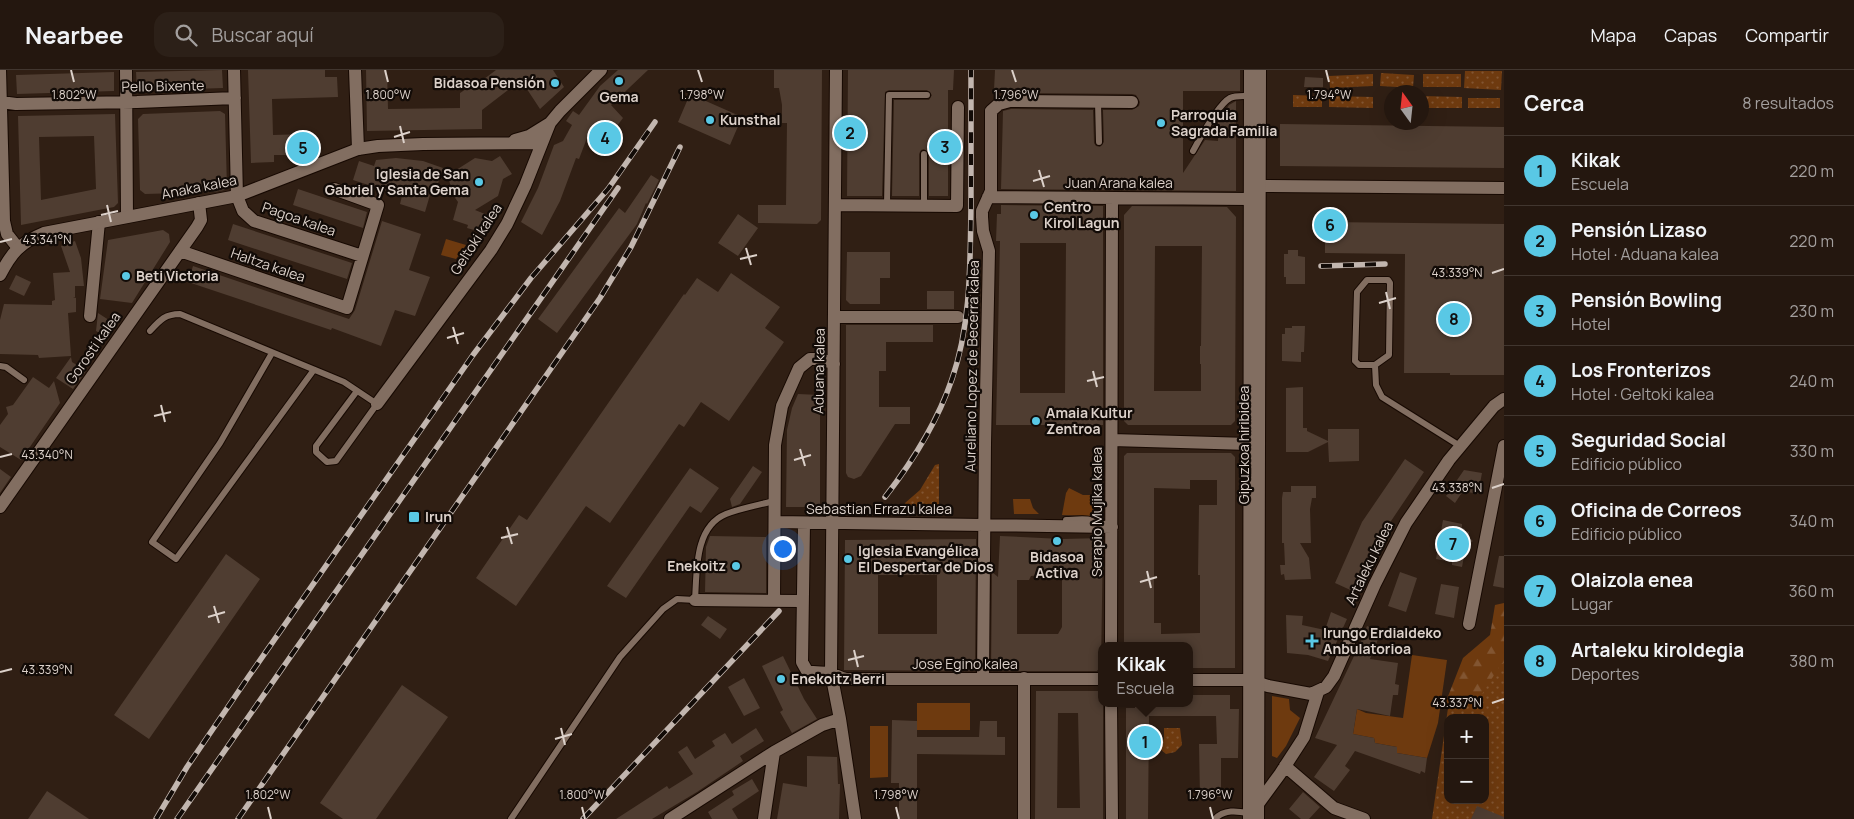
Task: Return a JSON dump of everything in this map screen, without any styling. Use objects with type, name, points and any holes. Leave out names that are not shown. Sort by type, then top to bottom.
[{"type":"street","points":[[0,70],[4,221],[7,234],[18,248]]},
{"type":"street","points":[[126,70],[128,216]]},
{"type":"street","points":[[234,70],[238,196]]},
{"type":"street","points":[[355,70],[358,149]]},
{"type":"street","name":"Geltoki kalea","points":[[377,404],[491,250],[507,224],[550,123],[586,84],[595,70]]},
{"type":"street","name":"Aduana kalea","points":[[836,70],[831,673],[855,819]]},
{"type":"street","name":"Gipuzkoa hiribidea","points":[[1252,817],[1258,804],[1250,444],[1250,96],[1258,70]]},
{"type":"street","name":"Gipuzkoa hiribidea","points":[[1254,682],[1260,186],[1258,70]]},
{"type":"street","name":"Pello Bixente","points":[[1,102],[16,104],[235,98]]},
{"type":"street","name":"Aureliano Lopez de Becerra kalea","points":[[983,678],[989,251],[983,231],[982,212],[991,191],[991,111],[998,104],[1010,101],[1132,102]]},
{"type":"street","points":[[836,205],[957,206],[958,107]]},
{"type":"street","name":"Anaka kalea","points":[[505,142],[525,137],[550,123]]},
{"type":"street","points":[[525,137],[532,138],[540,144]]},
{"type":"street","name":"Anaka kalea","points":[[505,142],[519,146],[526,151],[531,159],[532,168]]},
{"type":"street","name":"Anaka kalea","points":[[0,275],[9,258],[18,248],[44,233],[238,196],[358,149],[402,144],[505,142],[540,144]]},
{"type":"street","points":[[1260,186],[1504,188]]},
{"type":"street","points":[[334,190],[378,205],[362,256]]},
{"type":"street","name":"Pagoa kalea","points":[[238,196],[243,210],[254,221],[362,256]]},
{"type":"street","name":"Serapio Mujika kalea","points":[[1111,642],[1105,527],[1112,440],[1112,199]]},
{"type":"street","name":"Juan Arana kalea","points":[[987,201],[1250,199]]},
{"type":"street","name":"Gorosti kalea","points":[[0,507],[201,220],[199,203]]},
{"type":"street","points":[[90,316],[99,222]]},
{"type":"street","name":"Haltza kalea","points":[[180,251],[347,308],[362,256]]},
{"type":"street","points":[[834,317],[958,317]]},
{"type":"street","points":[[774,600],[774,445],[782,406],[799,368],[810,359],[821,359],[834,364]]},
{"type":"street","name":"Artaleku kalea","points":[[1318,692],[1330,683],[1375,584],[1406,523],[1460,446],[1494,406],[1504,399]]},
{"type":"street","points":[[1112,440],[1250,444]]},
{"type":"street","points":[[1469,624],[1504,446]]},
{"type":"street","name":"Sebastian Errazu kalea","points":[[775,522],[832,524],[984,522],[1105,527]]},
{"type":"street","points":[[804,524],[802,662],[807,671],[831,673]]},
{"type":"street","points":[[695,600],[802,601]]},
{"type":"street","name":"Jose Egino kalea","points":[[831,673],[846,679],[1098,679]]},
{"type":"street","points":[[1024,678],[1024,819]]},
{"type":"street","points":[[1193,680],[1254,682],[1311,694],[1318,692]]},
{"type":"street","points":[[1252,817],[1254,682]]},
{"type":"street","points":[[1258,804],[1304,737],[1318,692]]},
{"type":"street","points":[[1111,707],[1112,819]]},
{"type":"street","points":[[670,819],[774,752],[822,725],[840,719]]},
{"type":"street","points":[[764,819],[774,752]]},
{"type":"street","points":[[1285,766],[1334,808],[1364,819]]},
{"type":"lane","points":[[888,206],[889,95],[927,96]]},
{"type":"lane","points":[[1193,151],[1229,98],[1250,96]]},
{"type":"lane","points":[[1098,102],[1099,142]]},
{"type":"lane","points":[[924,154],[924,206]]},
{"type":"lane","points":[[1369,279],[1388,280],[1390,283],[1389,355],[1375,365],[1359,365],[1355,361],[1357,292],[1365,281],[1369,279]]},
{"type":"lane","points":[[150,331],[161,318],[170,314],[180,314],[313,371],[344,382],[377,404],[336,461],[327,462],[316,452],[316,446],[357,391]]},
{"type":"lane","points":[[272,353],[220,443],[152,542],[176,559],[313,371]]},
{"type":"lane","points":[[1375,365],[1376,386],[1382,397],[1460,446]]},
{"type":"lane","points":[[0,366],[6,367],[24,380]]},
{"type":"lane","points":[[511,819],[620,657],[663,609],[677,599],[695,600],[698,553],[703,537],[713,523],[724,514],[774,502]]},
{"type":"lane","points":[[984,522],[1041,520]]},
{"type":"lane","points":[[1066,520],[1092,520],[1105,527]]},
{"type":"lane","points":[[1216,819],[1220,814],[1233,811],[1252,817]]},
{"type":"green space","points":[[1465,71],[1502,71],[1501,90],[1464,88]]},
{"type":"green space","points":[[1381,73],[1414,75],[1413,85],[1380,86]]},
{"type":"green space","points":[[1373,74],[1373,86],[1330,88],[1329,76]]},
{"type":"green space","points":[[1423,74],[1461,74],[1461,87],[1429,87],[1429,85],[1423,85]]},
{"type":"green space","points":[[1293,95],[1322,96],[1322,107],[1293,107]]},
{"type":"green space","points":[[1329,96],[1373,97],[1373,108],[1329,107]]},
{"type":"green space","points":[[1429,96],[1462,97],[1462,108],[1429,108]]},
{"type":"green space","points":[[1468,98],[1500,98],[1500,108],[1468,108]]},
{"type":"green space","points":[[446,239],[466,245],[456,259],[441,255]]},
{"type":"green space","points":[[939,464],[939,507],[904,507],[905,503],[920,490],[935,465]]},
{"type":"green space","points":[[1069,488],[1083,495],[1094,495],[1094,516],[1062,515],[1066,493]]},
{"type":"green space","points":[[1013,499],[1030,499],[1033,508],[1039,514],[1014,514]]},
{"type":"green space","points":[[1504,603],[1504,663],[1501,664],[1479,699],[1445,704],[1463,658],[1490,635],[1495,605]]},
{"type":"green space","points":[[1412,655],[1447,660],[1438,723],[1427,758],[1397,753],[1397,747],[1375,743],[1374,738],[1353,734],[1357,709],[1366,713],[1403,718]]},
{"type":"green space","points":[[1504,657],[1504,819],[1432,819],[1444,736],[1444,804],[1489,804],[1489,714],[1447,714],[1448,708],[1485,664]]},
{"type":"green space","points":[[1272,696],[1289,699],[1290,710],[1300,718],[1286,746],[1277,758],[1272,756]]},
{"type":"green space","points":[[917,703],[970,703],[970,730],[917,730]]},
{"type":"green space","points":[[870,726],[888,726],[888,777],[870,778]]},
{"type":"green space","points":[[1164,728],[1180,728],[1182,745],[1175,752],[1166,754],[1160,749],[1159,744],[1164,739]]},
{"type":"building","points":[[222,70],[223,88],[137,91],[136,72]]},
{"type":"building","points":[[248,70],[325,70],[325,77],[337,77],[338,97],[272,99],[273,135],[306,134],[307,155],[274,155],[274,162],[251,163]]},
{"type":"building","points":[[366,70],[387,70],[388,109],[460,108],[460,93],[496,70],[553,70],[564,87],[540,109],[521,80],[482,110],[482,129],[367,131]]},
{"type":"building","points":[[618,70],[648,70],[611,105],[623,118],[602,146],[587,138],[579,159],[576,158],[560,201],[542,235],[521,222],[538,188],[554,145],[563,141],[572,125],[566,121],[573,111],[579,115],[600,86]]},
{"type":"building","points":[[774,70],[822,70],[821,220],[817,224],[758,223],[758,205],[786,205],[787,123],[782,123],[782,105],[779,88],[774,88]]},
{"type":"building","points":[[848,70],[954,70],[953,90],[948,90],[948,196],[929,196],[929,154],[924,149],[919,154],[919,196],[892,196],[894,100],[929,100],[932,95],[927,90],[889,90],[885,92],[882,196],[847,196]]},
{"type":"building","points":[[995,70],[1240,70],[1240,91],[1183,91],[1183,173],[1205,140],[1218,141],[1218,122],[1229,105],[1236,101],[1236,191],[1001,189],[1003,111],[1011,109],[1093,110],[1094,143],[1100,147],[1104,142],[1103,110],[1132,110],[1139,106],[1140,102],[1136,95],[1132,94],[1010,93],[1002,95],[1002,90],[994,90]]},
{"type":"building","points":[[114,72],[114,91],[17,94],[16,75]]},
{"type":"building","points":[[1305,77],[1323,78],[1323,87],[1304,87]]},
{"type":"building","name":"Kunsthal","points":[[690,94],[742,117],[730,145],[678,122]]},
{"type":"building","points":[[220,111],[225,114],[227,188],[215,192],[145,194],[140,190],[138,119],[143,114]]},
{"type":"building","points":[[115,114],[118,203],[114,207],[21,225],[18,116]],"holes":[[[94,136],[96,189],[41,200],[39,137]]]},
{"type":"building","points":[[1280,124],[1384,125],[1384,130],[1429,130],[1429,126],[1504,127],[1504,168],[1280,166]]},
{"type":"building","name":"Iglesia de San Gabriel y Santa Gema","points":[[500,156],[512,174],[503,179],[498,196],[475,210],[490,216],[485,233],[467,228],[468,225],[453,220],[458,202],[453,195],[446,169],[453,172],[475,158],[492,161]]},
{"type":"building","points":[[396,158],[423,161],[443,168],[434,196],[430,195],[425,212],[400,204],[402,196],[353,180],[359,161],[374,166],[376,160]]},
{"type":"building","points":[[651,175],[659,180],[637,224],[557,333],[538,319],[619,208],[625,213]]},
{"type":"building","points":[[298,189],[367,212],[363,228],[293,205]]},
{"type":"building","points":[[1001,205],[1103,206],[1103,425],[996,425],[1000,241],[996,241],[997,214],[1001,214]],"holes":[[[1020,243],[1066,243],[1065,393],[1020,393]]]},
{"type":"building","points":[[1132,206],[1227,207],[1236,217],[1235,421],[1231,425],[1128,425],[1124,421],[1124,215]],"holes":[[[1155,246],[1202,246],[1201,391],[1154,391]]]},
{"type":"building","points":[[738,214],[758,228],[738,256],[718,243]]},
{"type":"building","points":[[382,221],[421,234],[409,270],[430,277],[415,316],[395,310],[381,346],[332,328],[331,330],[188,282],[193,266],[349,319],[355,310]]},
{"type":"building","points":[[1325,222],[1504,224],[1504,375],[1404,373],[1405,254],[1325,253]]},
{"type":"building","points":[[233,224],[352,263],[347,279],[228,240]]},
{"type":"building","points":[[163,230],[169,234],[170,242],[132,303],[100,299],[108,240]]},
{"type":"building","points":[[75,241],[81,258],[84,286],[75,286],[75,297],[73,297],[76,298],[76,312],[68,313],[71,356],[39,358],[38,355],[0,354],[0,320],[4,304],[52,305],[52,301],[55,300],[53,273],[70,272],[61,246]]},
{"type":"building","points":[[1288,250],[1298,250],[1298,256],[1305,257],[1305,284],[1286,284],[1286,277],[1284,277],[1284,254],[1288,254]]},
{"type":"building","points":[[847,252],[890,252],[890,278],[880,278],[880,304],[850,304],[846,300]]},
{"type":"building","points":[[731,273],[780,307],[765,328],[784,342],[729,421],[701,402],[684,427],[679,424],[610,523],[586,506],[516,606],[476,578],[519,515],[527,520],[697,278],[718,292]]},
{"type":"building","points":[[16,275],[31,282],[24,296],[9,289]]},
{"type":"building","points":[[927,291],[954,291],[954,309],[927,309]]},
{"type":"building","points":[[98,313],[112,322],[103,335],[96,331]]},
{"type":"building","points":[[846,325],[933,325],[933,342],[886,342],[886,371],[879,371],[879,407],[910,407],[910,424],[895,424],[861,476],[854,479],[848,477],[846,473]]},
{"type":"building","points":[[1292,326],[1305,326],[1304,352],[1301,352],[1301,362],[1282,361],[1282,334],[1285,334],[1285,328],[1292,328]]},
{"type":"building","points":[[71,357],[72,362],[86,371],[73,389],[56,378]]},
{"type":"building","points":[[33,377],[49,388],[54,381],[60,403],[21,460],[0,447],[0,425],[8,414],[6,407],[13,405]]},
{"type":"building","points":[[1303,387],[1303,428],[1307,428],[1307,431],[1328,441],[1328,429],[1359,429],[1359,461],[1329,462],[1328,442],[1308,452],[1286,452],[1286,388]]},
{"type":"building","points":[[798,394],[820,395],[820,507],[786,507],[787,430],[792,408]]},
{"type":"building","points":[[1127,453],[1231,453],[1235,457],[1235,668],[1193,668],[1193,642],[1124,642],[1124,456]],"holes":[[[1190,480],[1217,480],[1217,505],[1199,505],[1198,575],[1200,575],[1200,633],[1161,634],[1161,623],[1154,623],[1154,488],[1190,489]]]},
{"type":"building","points":[[1405,459],[1424,472],[1387,527],[1357,593],[1335,583],[1362,522]]},
{"type":"building","points":[[753,466],[762,472],[740,504],[732,507],[730,499]]},
{"type":"building","points":[[690,468],[719,488],[701,513],[690,506],[626,598],[607,586]]},
{"type":"building","points":[[0,469],[11,477],[0,493]]},
{"type":"building","points":[[1464,470],[1482,473],[1478,494],[1463,491],[1455,503],[1446,496]]},
{"type":"building","points":[[1291,486],[1316,486],[1316,498],[1312,498],[1310,509],[1311,543],[1300,543],[1309,558],[1311,579],[1285,580],[1284,574],[1281,575],[1280,565],[1285,565],[1284,543],[1282,543],[1282,498],[1283,492],[1291,492]]},
{"type":"building","points":[[1443,520],[1462,524],[1462,528],[1469,532],[1468,537],[1473,541],[1466,546],[1462,567],[1452,565],[1452,562],[1436,559]]},
{"type":"building","name":"Enekoitz","points":[[710,536],[766,537],[766,593],[705,592],[706,547]]},
{"type":"building","points":[[1000,536],[1062,539],[1103,538],[1101,642],[1098,642],[1097,671],[991,671],[992,572],[998,577]],"holes":[[[1062,573],[1062,627],[1058,634],[1017,634],[1017,580],[1029,580],[1031,576]]]},
{"type":"building","points":[[976,539],[975,671],[844,670],[845,540]],"holes":[[[878,575],[937,575],[937,634],[878,634]]]},
{"type":"building","points":[[226,554],[260,579],[149,739],[114,715]]},
{"type":"building","points":[[1499,556],[1504,556],[1504,588],[1493,586]]},
{"type":"building","points":[[1400,572],[1417,578],[1406,612],[1388,606]]},
{"type":"building","points":[[1441,584],[1459,587],[1454,618],[1435,614]]},
{"type":"building","name":"Irungo Erdialdeko Anbulatorioa","points":[[1331,612],[1347,619],[1328,661],[1308,655],[1287,653],[1286,615],[1303,616],[1302,625],[1325,630]]},
{"type":"building","points":[[708,616],[727,629],[720,639],[701,625]]},
{"type":"building","points":[[1367,626],[1381,632],[1370,659],[1398,663],[1395,684],[1399,685],[1398,695],[1393,695],[1390,716],[1357,709],[1353,734],[1374,738],[1375,743],[1397,747],[1397,753],[1427,758],[1425,773],[1421,771],[1420,774],[1355,751],[1345,766],[1350,770],[1334,791],[1314,777],[1337,745],[1315,738],[1355,656]]},
{"type":"building","points":[[783,656],[804,699],[817,719],[792,733],[780,712],[783,710],[762,666]]},
{"type":"building","points":[[744,678],[760,708],[744,716],[728,687]]},
{"type":"building","points":[[402,685],[448,717],[376,819],[343,819],[320,803]]},
{"type":"building","points":[[1036,691],[1098,691],[1098,707],[1103,707],[1103,819],[1035,819]],"holes":[[[1058,713],[1078,713],[1080,808],[1057,808]]]},
{"type":"building","points":[[1193,695],[1230,695],[1230,709],[1239,709],[1238,758],[1221,758],[1221,797],[1200,797],[1199,744],[1217,744],[1216,716],[1149,716],[1148,819],[1126,819],[1126,708],[1193,707]]},
{"type":"building","points":[[892,720],[917,721],[917,737],[979,737],[980,721],[997,721],[997,737],[1005,737],[1005,755],[917,754],[917,819],[899,819],[899,783],[891,783]]},
{"type":"building","points":[[756,728],[764,741],[740,756],[743,761],[697,792],[652,819],[616,819],[667,786],[669,789],[693,774],[678,752],[687,746],[695,759],[715,746],[712,741],[725,733],[732,744]]},
{"type":"building","points":[[807,756],[837,757],[838,784],[840,784],[839,819],[777,819],[783,783],[807,787]]},
{"type":"building","points":[[752,779],[759,791],[732,809],[738,819],[712,819],[708,812],[734,795],[732,791]]},
{"type":"building","points":[[47,791],[89,819],[28,819]]},
{"type":"building","points":[[1303,792],[1320,807],[1309,819],[1301,819],[1289,809]]},
{"type":"building","points":[[1477,806],[1504,817],[1504,819],[1471,819]]},
{"type":"railway","points":[[885,497],[915,455],[932,426],[952,379],[963,337],[970,251],[971,70]]},
{"type":"railway","points":[[156,819],[187,767],[249,676],[473,355],[531,278],[608,189],[655,122]]},
{"type":"railway","points":[[238,819],[600,298],[631,247],[680,147]]},
{"type":"railway","points":[[177,819],[618,188]]},
{"type":"railway","points":[[1321,266],[1385,264]]},
{"type":"railway","points":[[583,819],[779,611]]},
{"type":"place","name":"Gema","points":[[619,81]]},
{"type":"place","name":"Bidasoa Pensión","points":[[555,83]]},
{"type":"place","name":"Kunsthal","points":[[710,120]]},
{"type":"place","name":"Parroquia Sagrada Familia","points":[[1161,123]]},
{"type":"place","name":"Pensión Lizaso","points":[[850,133]]},
{"type":"place","name":"Los Fronterizos","points":[[605,138]]},
{"type":"place","name":"Pensión Bowling","points":[[945,147]]},
{"type":"place","name":"Seguridad Social","points":[[303,148]]},
{"type":"place","name":"Iglesia de San Gabriel y Santa Gema","points":[[479,182]]},
{"type":"place","name":"Centro Kirol Lagun","points":[[1034,215]]},
{"type":"place","name":"Oficina de Correos","points":[[1330,225]]},
{"type":"place","name":"Beti Victoria","points":[[126,276]]},
{"type":"place","name":"Artaleku kiroldegia","points":[[1454,319]]},
{"type":"place","name":"Amaia Kultur Zentroa","points":[[1036,421]]},
{"type":"place","name":"Irun","points":[[414,517]]},
{"type":"place","name":"Bidasoa Activa","points":[[1057,541]]},
{"type":"place","name":"Olaizola enea","points":[[1453,544]]},
{"type":"place","name":"Iglesia Evangélica El Despertar de Dios","points":[[848,559]]},
{"type":"place","name":"Enekoitz","points":[[736,566]]},
{"type":"place","name":"Irungo Erdialdeko Anbulatorioa","points":[[1312,641]]},
{"type":"place","name":"Enekoitz Berri","points":[[781,679]]},
{"type":"place","name":"Kikak","points":[[1145,742]]}]
